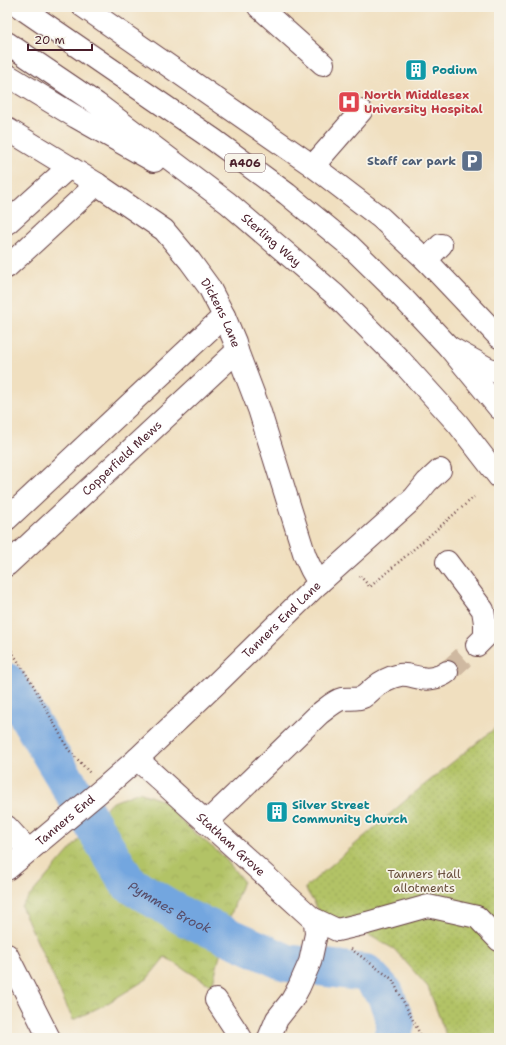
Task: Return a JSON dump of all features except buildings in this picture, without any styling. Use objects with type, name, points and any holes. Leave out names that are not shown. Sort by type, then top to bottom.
[{"type":"main road","name":"A406","points":[[20,7],[214,140],[287,194],[350,246],[400,295],[448,346],[499,408]]},
{"type":"main road","points":[[84,7],[313,166],[381,218],[426,260],[499,337]]},
{"type":"main road","points":[[259,7],[323,64]]},
{"type":"main road","name":"Sterling Way","points":[[7,43],[97,104],[228,203],[334,294],[401,361],[458,424],[499,477]]},
{"type":"main road","points":[[7,75],[76,117],[228,203]]},
{"type":"main road","points":[[313,166],[361,111]]},
{"type":"main road","name":"Dickens Lane","points":[[7,129],[97,184],[164,230],[190,260],[208,287],[224,316],[235,342],[259,409],[305,556],[319,583]]},
{"type":"main road","points":[[7,223],[69,166]]},
{"type":"main road","points":[[7,267],[97,184]]},
{"type":"main road","points":[[426,260],[441,245]]},
{"type":"main road","points":[[7,519],[224,316]]},
{"type":"main road","points":[[448,346],[499,373]]},
{"type":"main road","name":"Copperfield Mews","points":[[7,565],[237,351]]},
{"type":"main road","name":"Tanners End Lane","points":[[130,765],[219,681],[319,583],[414,498],[427,482],[440,470]]},
{"type":"main road","points":[[448,562],[483,610],[485,637],[477,645]]},
{"type":"main road","points":[[206,823],[332,704],[340,699],[362,698],[389,678],[401,675],[422,679],[443,675],[447,672]]},
{"type":"main road","name":"Tanners End","points":[[7,869],[130,765]]},
{"type":"main road","name":"Statham Grove","points":[[130,765],[206,823],[316,928]]},
{"type":"main road","points":[[7,827],[29,851]]},
{"type":"main road","points":[[269,1038],[278,1020],[292,1000],[310,962],[316,920],[337,930],[428,906],[477,917],[499,940]]},
{"type":"main road","points":[[7,956],[49,1038]]},
{"type":"main road","points":[[216,1000],[241,1038]]},
{"type":"path","points":[[361,577],[370,587],[474,497]]},
{"type":"path","points":[[7,644],[32,683],[68,749],[91,774]]},
{"type":"path","points":[[346,948],[352,949],[392,979],[422,1038]]},
{"type":"green space","name":"Tanners Hall allotments","points":[[499,725],[499,1038],[447,1038],[428,987],[394,949],[365,933],[334,935],[305,888],[413,794]]},
{"type":"green space","points":[[139,792],[166,802],[183,823],[223,856],[243,881],[230,917],[212,986],[165,957],[147,979],[106,1004],[73,1020],[21,906],[111,803]]},
{"type":"waterway","name":"Pymmes Brook","points":[[7,682],[128,883],[186,918],[287,963],[366,973],[385,993],[396,1023],[392,1038]]},
{"type":"tunnel","points":[[447,672],[477,645]]},
{"type":"place","name":"Podium","points":[[416,70]]},
{"type":"place","name":"North Middlesex University Hospital","points":[[349,102]]},
{"type":"place","name":"Staff car park","points":[[472,161]]},
{"type":"place","name":"Silver Street Community Church","points":[[277,812]]}]
